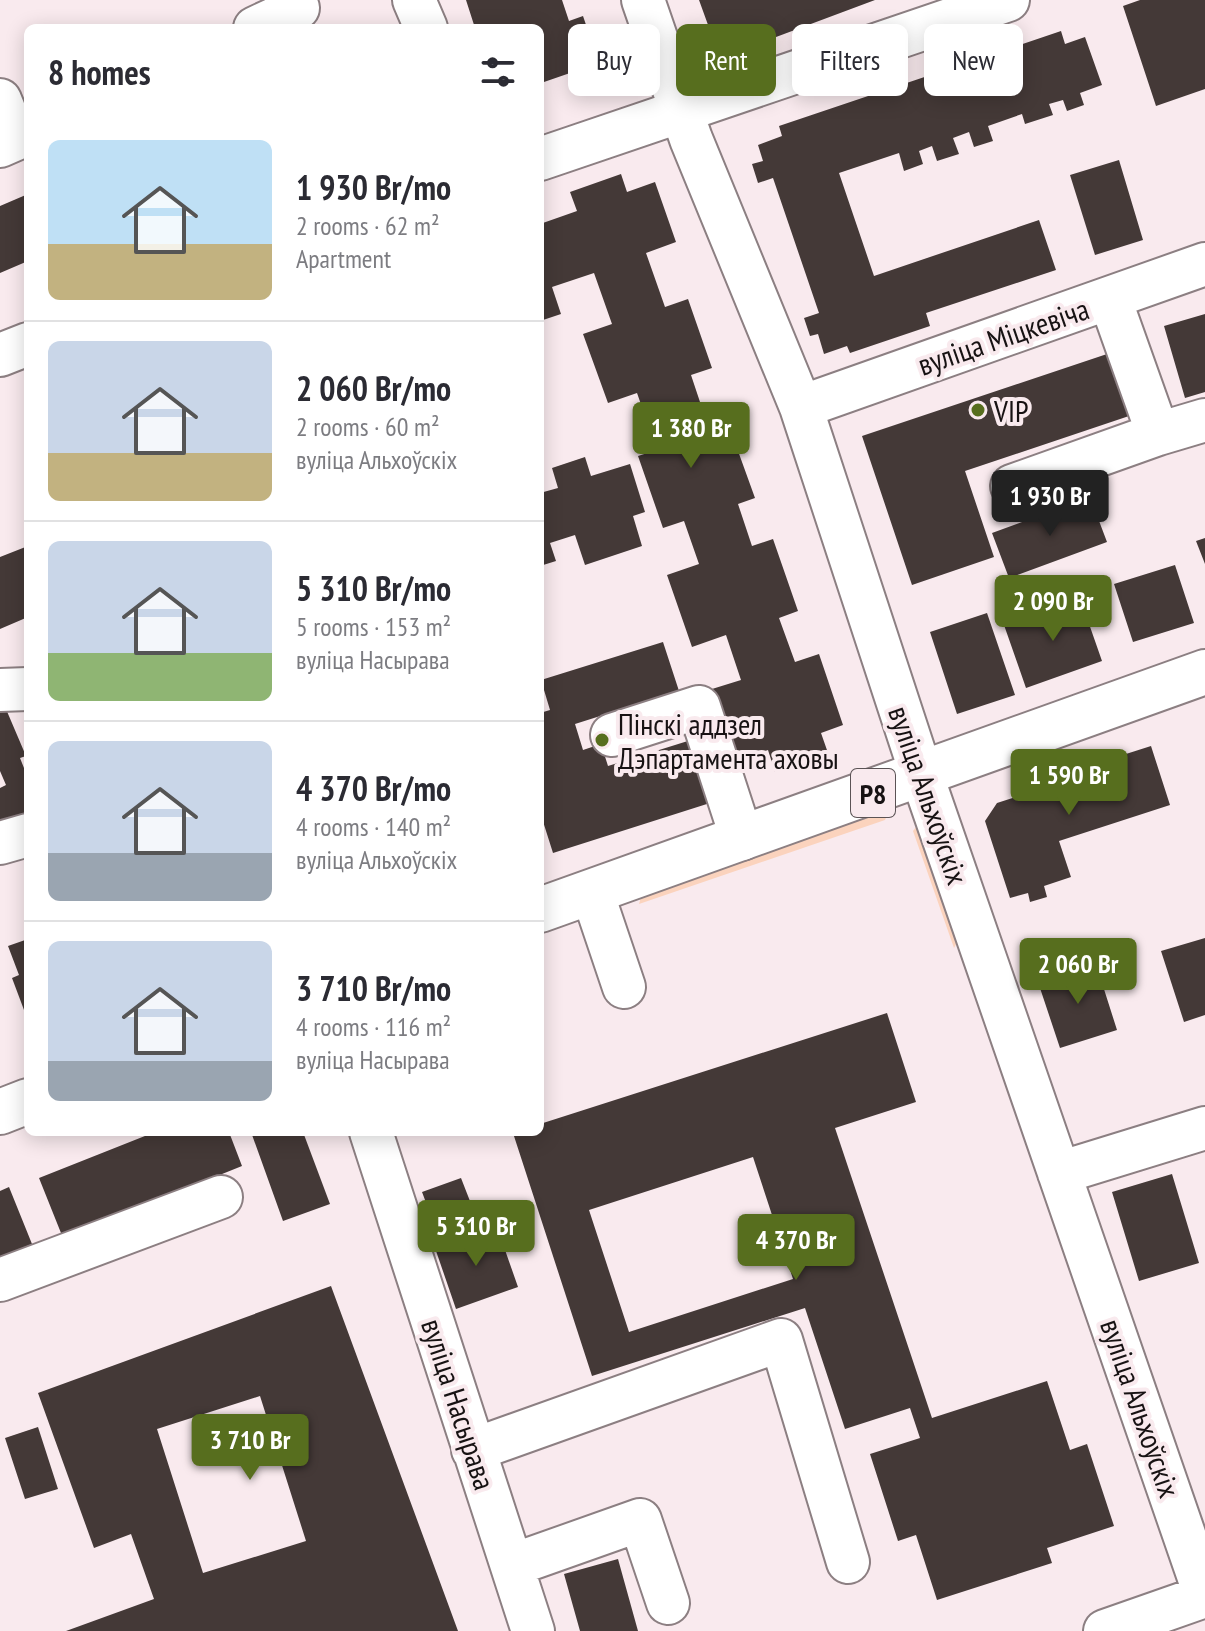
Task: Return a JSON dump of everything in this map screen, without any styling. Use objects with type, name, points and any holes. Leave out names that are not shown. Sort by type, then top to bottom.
[{"type":"main road","name":"Р8","points":[[544,909],[922,776],[1205,672]]},
{"type":"main road","points":[[0,1112],[24,1103]]},
{"type":"street","points":[[414,0],[424,24]]},
{"type":"street","name":"вуліца Альхоўскіх","points":[[643,0],[684,111],[691,139],[801,407],[922,776],[1205,1595]]},
{"type":"street","points":[[544,158],[1008,0]]},
{"type":"street","points":[[263,24],[304,3]]},
{"type":"street","points":[[0,100],[15,139]]},
{"type":"street","name":"вуліца Міцкевіча","points":[[801,407],[1205,264]]},
{"type":"street","points":[[1110,299],[1158,434]]},
{"type":"street","points":[[0,355],[24,346]]},
{"type":"street","points":[[1012,486],[1205,420]]},
{"type":"street","points":[[0,690],[24,689]]},
{"type":"street","points":[[612,735],[699,707],[742,839]]},
{"type":"street","points":[[0,843],[24,836]]},
{"type":"street","points":[[592,892],[624,987]]},
{"type":"street","points":[[1059,1173],[1204,1133]]},
{"type":"street","name":"вуліца Насырава","points":[[372,1136],[533,1631]]},
{"type":"street","points":[[0,1280],[221,1197]]},
{"type":"street","points":[[473,1450],[781,1340],[848,1562]]},
{"type":"street","points":[[513,1565],[640,1520],[668,1603]]},
{"type":"street","points":[[1105,1631],[1205,1595]]},
{"type":"shaded area","points":[[882,808],[888,813],[885,820],[639,904],[643,890]]},
{"type":"shaded area","points":[[917,826],[923,827],[961,935],[954,948],[913,831]]},
{"type":"building","points":[[466,0],[562,0],[569,21],[583,16],[586,24],[568,24],[568,74],[544,82],[544,24],[474,24]]},
{"type":"building","points":[[699,0],[875,0],[811,24],[792,24],[792,31],[776,37],[776,24],[708,24]]},
{"type":"building","points":[[1140,0],[1205,0],[1205,89],[1156,106],[1123,6]]},
{"type":"building","points":[[1061,31],[1065,44],[1085,37],[1102,85],[1080,93],[1084,105],[1067,111],[1063,100],[1049,104],[1053,115],[1025,124],[1022,114],[988,126],[993,141],[974,147],[969,132],[953,138],[959,154],[937,161],[932,146],[919,151],[923,164],[904,171],[899,153],[839,173],[874,276],[1039,220],[1056,270],[926,313],[930,326],[850,353],[847,346],[824,354],[818,334],[810,336],[804,318],[819,313],[773,178],[758,183],[752,164],[763,161],[758,145],[782,136],[779,126],[868,96],[908,96],[908,83],[924,77],[924,96],[1023,96],[1023,44]]},
{"type":"building","points":[[1119,160],[1143,240],[1095,255],[1070,175]]},
{"type":"building","points":[[621,174],[627,192],[655,182],[676,242],[646,253],[665,307],[688,299],[712,368],[691,375],[710,432],[729,426],[755,498],[738,504],[752,546],[773,539],[798,611],[779,618],[795,662],[819,654],[843,725],[821,733],[828,753],[775,772],[768,750],[737,760],[712,689],[741,680],[726,635],[692,647],[667,575],[699,564],[684,521],[663,528],[638,456],[657,450],[637,393],[608,403],[583,334],[612,324],[594,273],[552,287],[561,314],[544,320],[544,223],[577,211],[570,192]]},
{"type":"building","points":[[24,196],[24,263],[0,273],[0,206]]},
{"type":"building","points":[[1205,314],[1205,392],[1185,398],[1164,326]]},
{"type":"building","points":[[1110,353],[1132,415],[965,471],[994,557],[912,585],[862,436]]},
{"type":"building","points":[[585,457],[591,476],[630,464],[645,512],[633,516],[642,546],[585,565],[575,535],[550,543],[556,561],[544,565],[544,492],[558,488],[552,468]]},
{"type":"building","points":[[1090,497],[1107,542],[1009,578],[992,533]]},
{"type":"building","points":[[1205,538],[1205,564],[1196,541]]},
{"type":"building","points":[[24,548],[24,619],[0,629],[0,557]]},
{"type":"building","points":[[1175,565],[1194,623],[1133,642],[1114,584]]},
{"type":"building","points":[[1080,598],[1102,661],[1026,688],[1004,625]]},
{"type":"building","points":[[987,613],[1015,695],[957,714],[930,632]]},
{"type":"building","points":[[663,642],[679,691],[575,724],[583,750],[601,744],[608,766],[691,740],[710,803],[553,853],[544,825],[544,712],[550,710],[544,679]]},
{"type":"building","points":[[0,695],[24,751],[24,757],[20,758],[24,768],[24,818],[0,828],[0,788],[6,785],[0,771]]},
{"type":"building","points":[[1151,746],[1170,805],[1059,841],[1071,877],[1044,886],[1047,897],[1030,902],[1028,893],[1010,898],[985,821],[997,803],[1037,790],[1035,783]]},
{"type":"building","points":[[1205,938],[1205,1015],[1184,1022],[1161,951]]},
{"type":"building","points":[[24,940],[24,1010],[12,978],[19,975],[8,946]]},
{"type":"building","points":[[1096,964],[1117,1030],[1060,1048],[1038,982]]},
{"type":"building","points":[[887,1013],[916,1102],[835,1128],[932,1418],[1047,1381],[1070,1450],[1087,1444],[1114,1526],[1047,1548],[1052,1563],[937,1600],[916,1535],[898,1541],[870,1454],[920,1438],[910,1408],[845,1429],[805,1308],[592,1376],[514,1136],[544,1136],[544,1123]],"holes":[[[753,1157],[793,1279],[629,1332],[589,1210]]]},
{"type":"building","points":[[145,1136],[231,1136],[242,1166],[63,1238],[39,1178]]},
{"type":"building","points":[[252,1136],[304,1136],[330,1204],[283,1221]]},
{"type":"building","points":[[1172,1174],[1199,1263],[1139,1281],[1112,1192]]},
{"type":"building","points":[[461,1178],[475,1214],[436,1229],[422,1192]]},
{"type":"building","points":[[9,1187],[32,1244],[0,1257],[0,1191]]},
{"type":"building","points":[[497,1227],[518,1287],[456,1309],[435,1248]]},
{"type":"building","points":[[331,1286],[458,1631],[66,1631],[154,1599],[131,1534],[94,1548],[38,1393]],"holes":[[[260,1396],[306,1541],[203,1573],[157,1429]]]},
{"type":"building","points":[[38,1427],[58,1489],[25,1499],[5,1438]]},
{"type":"building","points":[[618,1559],[638,1631],[580,1631],[564,1574]]},
{"type":"place","name":"VIP","points":[[978,410]]},
{"type":"place","name":"Пінскі аддзел Дэпартамента аховы","points":[[602,740]]}]
